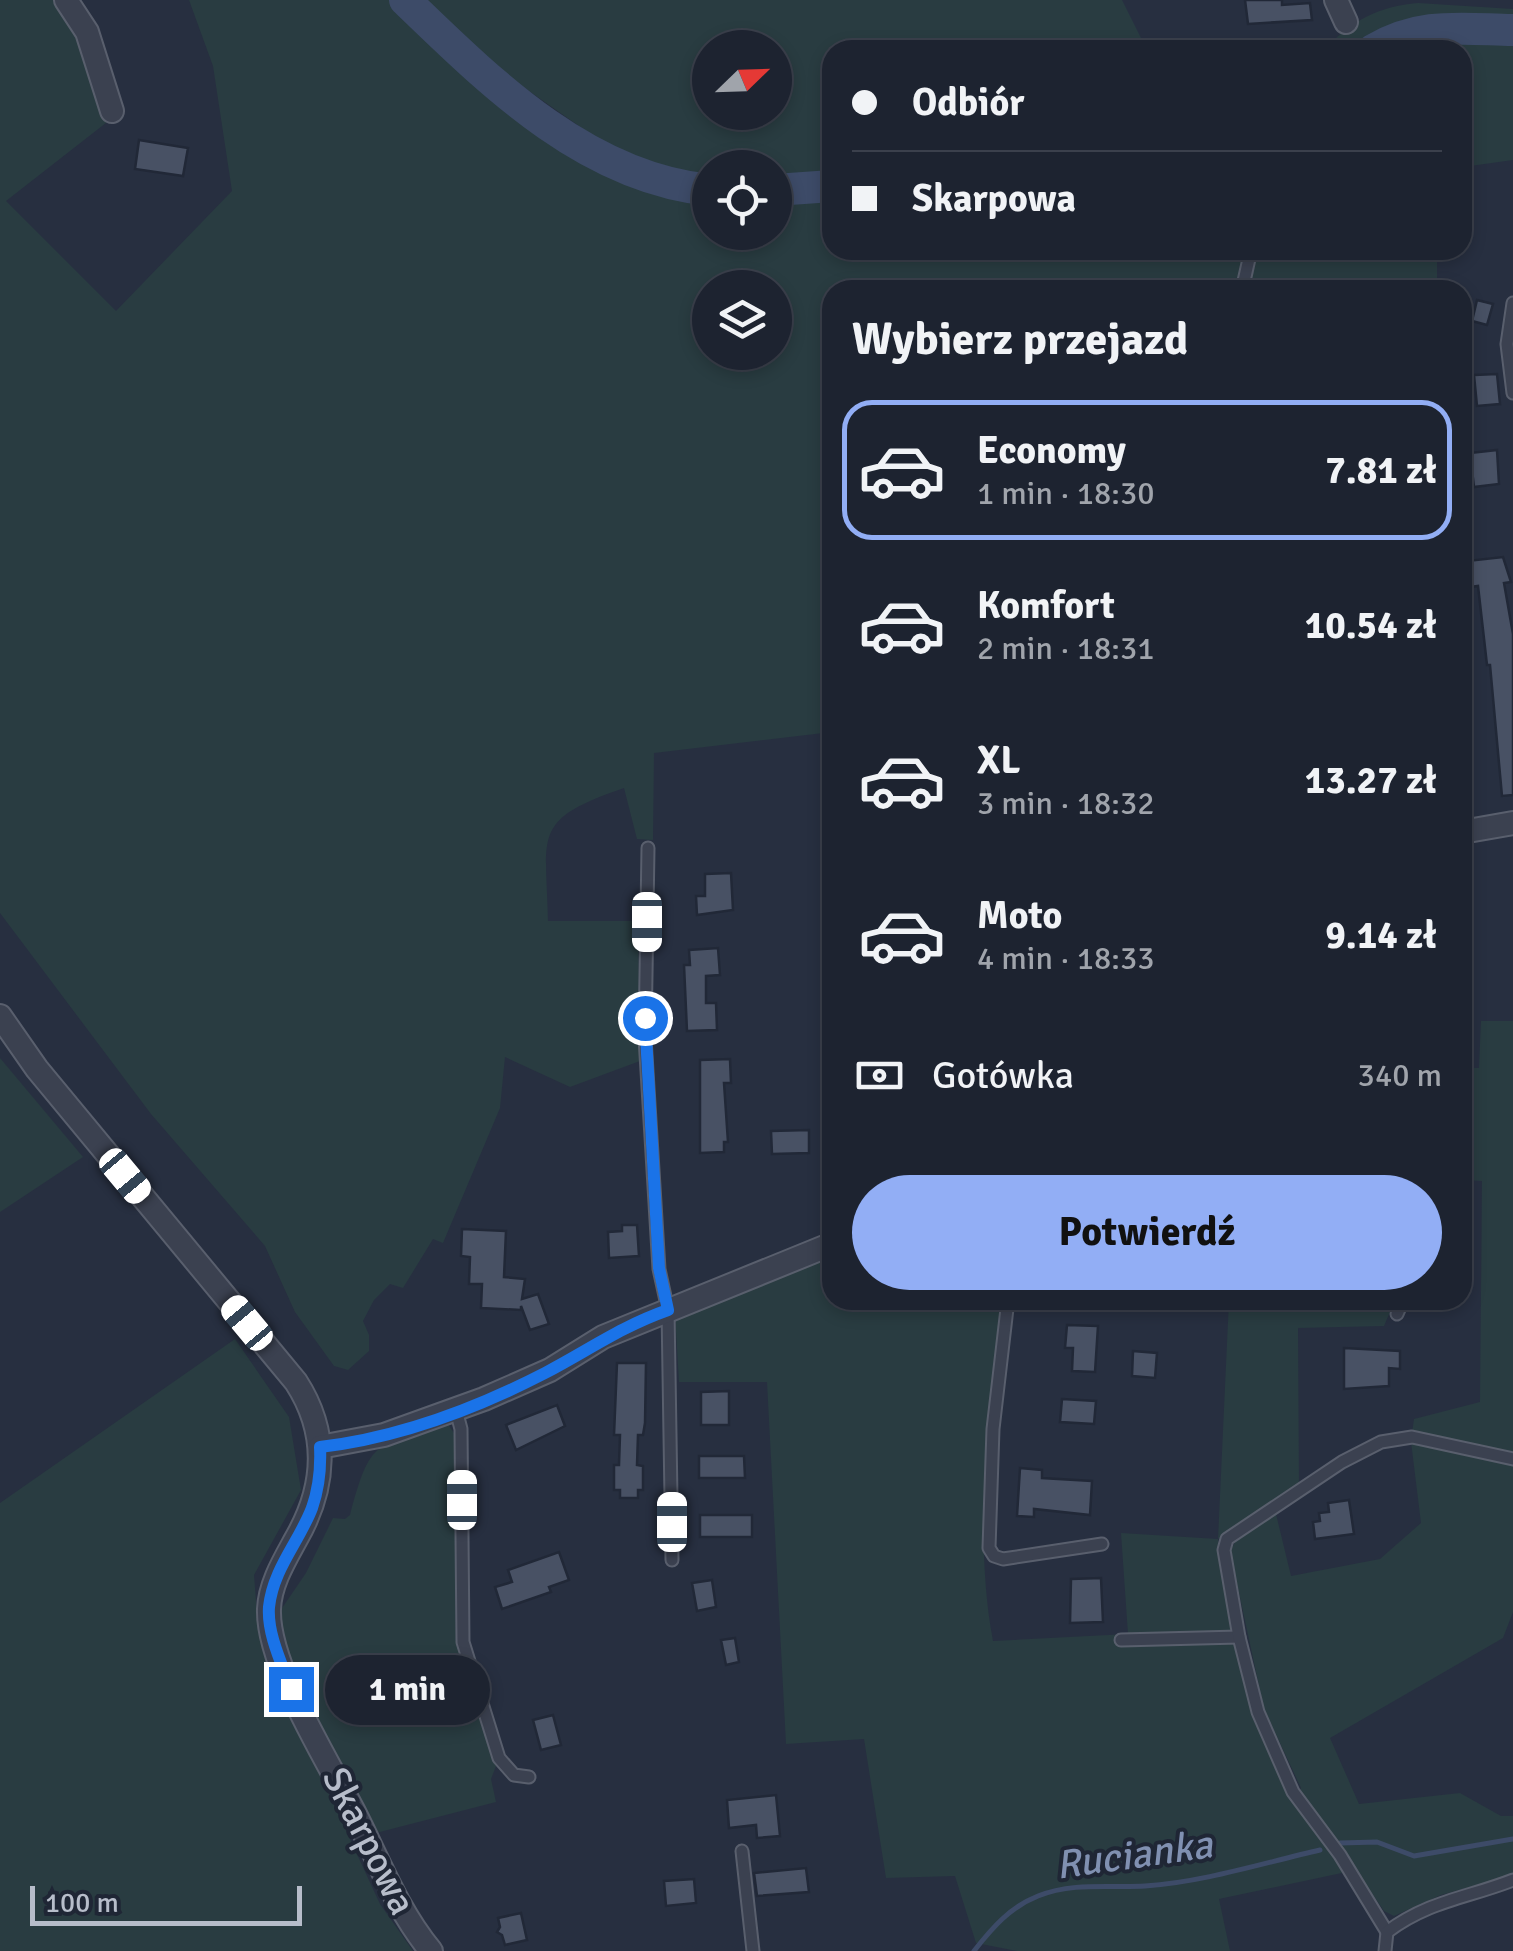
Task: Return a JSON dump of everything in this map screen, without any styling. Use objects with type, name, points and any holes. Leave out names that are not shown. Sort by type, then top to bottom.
[{"type":"street","points":[[66,0],[87,32],[112,112]]},
{"type":"street","points":[[1336,0],[1346,22]]},
{"type":"street","points":[[1472,830],[1513,823]]},
{"type":"street","points":[[0,1016],[37,1069],[296,1382],[311,1408],[320,1447],[384,1436],[456,1410],[533,1379],[603,1337],[822,1248]]},
{"type":"street","name":"Skarpowa","points":[[320,1447],[320,1478],[312,1508],[279,1570],[273,1590],[269,1610],[272,1633],[291,1689],[400,1906],[431,1951]]},
{"type":"lane","points":[[1513,303],[1507,344],[1513,393]]},
{"type":"lane","points":[[648,848],[645,1038],[659,1268],[668,1310],[672,1560]]},
{"type":"lane","points":[[1007,1310],[993,1429],[990,1548],[994,1556],[1003,1559],[1102,1544]]},
{"type":"lane","points":[[1396,1314],[1398,1310]]},
{"type":"lane","points":[[456,1410],[461,1430],[463,1642],[499,1758],[514,1775],[530,1777]]},
{"type":"lane","points":[[1384,1951],[1387,1932],[1340,1855],[1293,1792],[1258,1712],[1239,1638],[1224,1550],[1226,1540],[1342,1462],[1396,1438],[1513,1459]]},
{"type":"lane","points":[[1121,1640],[1239,1638]]},
{"type":"lane","points":[[742,1851],[753,1951]]},
{"type":"lane","points":[[1387,1932],[1427,1907],[1513,1880]]},
{"type":"green space","points":[[0,0],[60,0],[75,18],[111,119],[6,201],[116,311],[232,191],[213,66],[189,0],[389,0],[448,57],[547,134],[619,174],[663,191],[692,196],[692,250],[792,250],[792,200],[822,199],[822,260],[1245,260],[1240,280],[822,280],[822,733],[654,753],[653,840],[637,839],[624,788],[573,810],[559,821],[547,848],[548,921],[638,921],[640,1061],[570,1087],[505,1057],[500,1108],[443,1243],[433,1239],[403,1288],[390,1284],[374,1300],[363,1321],[369,1335],[369,1351],[348,1370],[334,1366],[295,1312],[265,1246],[151,1114],[0,913]]},
{"type":"green space","points":[[424,0],[1122,0],[1142,40],[822,40],[822,172],[792,175],[792,150],[692,150],[692,173],[647,164],[589,133],[509,77]]},
{"type":"green space","points":[[1418,3],[1513,9],[1513,20],[1418,21],[1370,40],[1335,40],[1366,17]]},
{"type":"green space","points":[[1472,40],[1513,43],[1513,160],[1472,166]]},
{"type":"green space","points":[[1254,260],[1437,260],[1437,280],[1250,280]]},
{"type":"green space","points":[[1481,1021],[1513,1021],[1513,1454],[1412,1433],[1414,1419],[1480,1402],[1482,1181],[1472,1180],[1472,1068],[1479,1068]]},
{"type":"green space","points":[[0,1058],[83,1157],[0,1212]]},
{"type":"green space","points":[[822,1256],[822,1310],[1000,1310],[984,1515],[987,1601],[993,1641],[1128,1634],[1121,1533],[1218,1539],[1232,1627],[1229,1632],[1236,1643],[1252,1716],[1287,1794],[1294,1800],[1301,1788],[1264,1709],[1230,1551],[1239,1535],[1276,1514],[1291,1576],[1380,1559],[1421,1523],[1411,1442],[1513,1464],[1513,1612],[1503,1638],[1330,1738],[1359,1804],[1460,1793],[1501,1816],[1513,1816],[1513,1875],[1441,1895],[1394,1916],[1384,1911],[1356,1870],[1219,1899],[1230,1951],[1017,1951],[976,1943],[955,1876],[886,1878],[864,1739],[786,1744],[767,1382],[679,1382],[675,1315]]},
{"type":"green space","points":[[1229,1310],[1391,1310],[1384,1326],[1298,1328],[1299,1489],[1218,1539]]},
{"type":"green space","points":[[235,1339],[289,1417],[301,1490],[254,1575],[258,1626],[282,1692],[380,1904],[413,1951],[0,1951],[0,1503]]},
{"type":"green space","points":[[447,1423],[454,1433],[456,1643],[496,1766],[491,1779],[496,1802],[372,1834],[304,1700],[278,1614],[306,1573],[333,1518],[345,1519],[350,1515],[371,1458],[390,1443]]},
{"type":"building","points":[[1245,0],[1282,0],[1282,5],[1310,3],[1312,20],[1248,24]]},
{"type":"building","points":[[139,140],[188,148],[183,176],[135,169]]},
{"type":"building","points":[[1477,300],[1493,304],[1487,325],[1472,321]]},
{"type":"building","points":[[1497,374],[1500,404],[1477,406],[1474,375]]},
{"type":"building","points":[[1497,450],[1499,484],[1474,487],[1472,453]]},
{"type":"building","points":[[1503,557],[1511,582],[1504,583],[1513,634],[1513,795],[1502,796],[1490,665],[1478,586],[1472,587],[1472,560]]},
{"type":"building","points":[[731,873],[733,910],[697,915],[696,896],[705,896],[705,874]]},
{"type":"building","points":[[718,948],[720,975],[706,976],[706,1003],[716,1003],[717,1030],[687,1031],[684,965],[690,965],[689,950]]},
{"type":"building","points":[[730,1059],[731,1083],[724,1083],[728,1142],[724,1142],[724,1152],[700,1153],[700,1060]]},
{"type":"building","points":[[809,1130],[809,1153],[772,1154],[771,1131]]},
{"type":"building","points":[[622,1225],[637,1225],[639,1256],[609,1258],[608,1232],[622,1231]]},
{"type":"building","points":[[462,1229],[506,1231],[504,1277],[525,1279],[522,1299],[538,1294],[549,1324],[530,1330],[521,1306],[521,1310],[481,1308],[482,1284],[469,1284],[470,1257],[461,1256]]},
{"type":"building","points":[[1067,1325],[1098,1326],[1095,1372],[1072,1371],[1073,1348],[1065,1348]]},
{"type":"building","points":[[1344,1348],[1400,1351],[1400,1369],[1389,1368],[1389,1386],[1344,1389]]},
{"type":"building","points":[[1133,1351],[1157,1353],[1155,1378],[1132,1376]]},
{"type":"building","points":[[617,1363],[646,1363],[645,1423],[643,1435],[638,1435],[637,1465],[643,1466],[643,1490],[638,1490],[638,1498],[620,1498],[620,1490],[614,1490],[620,1435],[614,1435]]},
{"type":"building","points":[[729,1391],[729,1425],[701,1425],[701,1392]]},
{"type":"building","points":[[1062,1399],[1096,1401],[1094,1424],[1060,1422]]},
{"type":"building","points":[[557,1405],[565,1426],[516,1450],[506,1425]]},
{"type":"building","points":[[699,1456],[744,1456],[745,1478],[699,1478]]},
{"type":"building","points":[[1020,1468],[1042,1470],[1042,1478],[1092,1481],[1090,1515],[1034,1509],[1034,1517],[1017,1516]]},
{"type":"building","points":[[1349,1500],[1354,1534],[1315,1539],[1313,1522],[1320,1521],[1319,1513],[1329,1512],[1328,1503]]},
{"type":"building","points":[[700,1515],[752,1515],[752,1537],[700,1537]]},
{"type":"building","points":[[559,1552],[569,1580],[549,1587],[551,1592],[502,1609],[495,1587],[512,1582],[508,1570]]},
{"type":"building","points":[[1101,1578],[1103,1622],[1070,1623],[1071,1579]]},
{"type":"building","points":[[712,1580],[716,1607],[697,1611],[692,1583]]},
{"type":"building","points":[[735,1638],[739,1662],[726,1665],[721,1640]]},
{"type":"building","points":[[553,1715],[561,1745],[541,1750],[533,1720]]},
{"type":"building","points":[[776,1795],[780,1836],[757,1838],[756,1825],[729,1828],[727,1800]]},
{"type":"building","points":[[806,1868],[809,1892],[757,1896],[754,1873]]},
{"type":"building","points":[[694,1879],[696,1903],[666,1906],[664,1881]]},
{"type":"building","points":[[521,1913],[527,1940],[505,1945],[497,1932],[498,1918]]},
{"type":"waterway","points":[[405,0],[506,93],[581,146],[622,167],[692,187]]},
{"type":"waterway","points":[[1393,40],[1424,31],[1513,30]]},
{"type":"waterway","points":[[792,189],[822,187]]},
{"type":"waterway","name":"Rucianka","points":[[1340,1843],[1377,1842],[1414,1856],[1513,1839]]},
{"type":"waterway","name":"Rucianka","points":[[974,1951],[1010,1912],[1051,1892],[1189,1881],[1320,1850]]},
{"type":"route","points":[[291,1689],[272,1633],[269,1610],[279,1570],[312,1508],[320,1478],[320,1447],[384,1436],[484,1400],[550,1370],[603,1337],[668,1310],[659,1268],[645,1018]]}]
